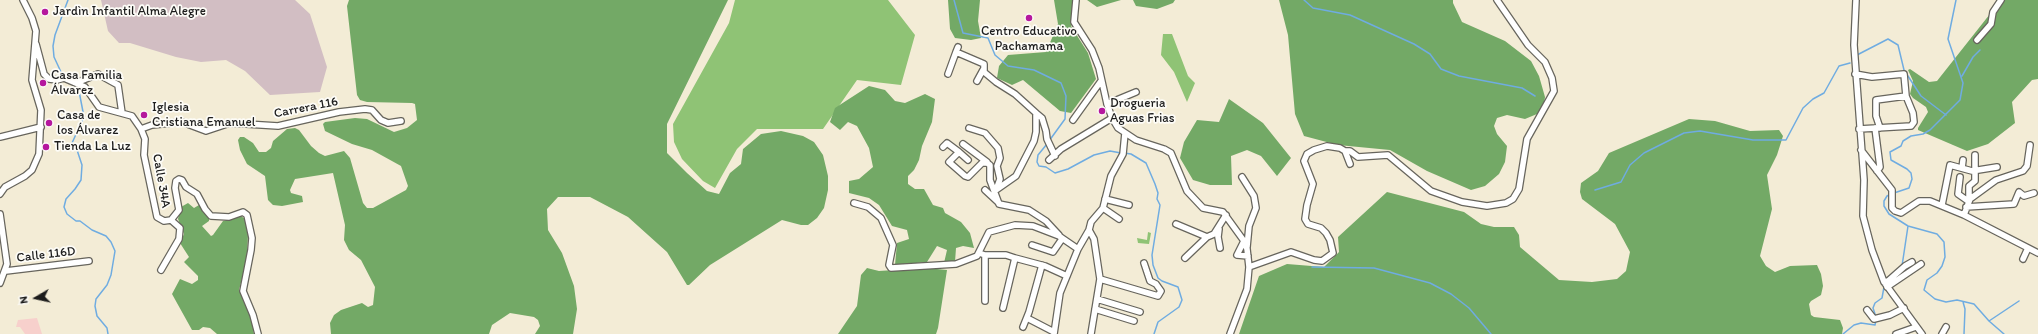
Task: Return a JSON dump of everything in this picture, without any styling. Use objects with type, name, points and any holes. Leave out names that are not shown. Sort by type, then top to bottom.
[{"type":"street","points":[[0,194],[5,187],[26,176],[32,170],[39,154],[41,110],[32,80],[36,31],[32,18],[23,0]]},
{"type":"street","points":[[1076,0],[1074,22],[1092,50],[1099,68],[1101,81],[1112,118],[1125,133],[1136,140],[1164,149],[1171,153],[1187,191],[1207,210],[1220,211],[1226,215],[1245,244],[1249,267],[1247,289],[1230,334]]},
{"type":"street","points":[[1249,267],[1292,252],[1314,260],[1322,261],[1333,253],[1330,240],[1326,233],[1321,228],[1308,224],[1305,220],[1306,205],[1313,184],[1304,161],[1307,154],[1322,147],[1340,148],[1350,151],[1358,157],[1388,155],[1431,191],[1462,202],[1487,206],[1506,203],[1513,199],[1519,189],[1527,139],[1554,91],[1552,78],[1545,62],[1528,45],[1497,0]]},
{"type":"street","points":[[1856,0],[1854,45],[1864,180],[1863,216],[1870,244],[1886,284],[1922,334]]},
{"type":"street","points":[[1977,40],[1991,24],[1994,12],[2001,0]]},
{"type":"street","points":[[36,44],[44,74],[48,79],[57,80],[64,78],[85,87],[102,109],[114,110],[132,116],[141,129]]},
{"type":"street","points":[[948,74],[957,49],[984,64],[978,81]]},
{"type":"street","points":[[983,70],[996,82],[1015,94],[1042,118],[1047,139],[1055,156]]},
{"type":"street","points":[[76,83],[98,74],[118,85],[122,113]]},
{"type":"street","points":[[1855,74],[1872,77],[1902,74],[1905,76],[1906,96],[1913,113],[1914,125],[1896,128],[1859,128]]},
{"type":"street","points":[[1073,120],[1101,81]]},
{"type":"street","points":[[1107,104],[1136,92]]},
{"type":"street","points":[[1877,171],[1880,167],[1876,100],[1906,96]]},
{"type":"street","name":"Carrera 116","points":[[141,129],[152,125],[182,122],[206,131],[230,123],[278,126],[339,112],[365,109],[372,110],[381,120],[388,123],[401,121]]},
{"type":"street","points":[[996,190],[1016,176],[1034,140],[1036,132],[1036,113]]},
{"type":"street","points":[[1050,160],[1097,126],[1112,118]]},
{"type":"street","points":[[0,137],[40,127]]},
{"type":"street","points":[[969,128],[985,133],[998,148],[1000,158],[996,166],[1000,179],[996,190]]},
{"type":"street","name":"Calle 34A","points":[[141,129],[145,139],[144,155],[157,218],[164,221],[171,220],[180,228],[181,234],[161,270]]},
{"type":"street","points":[[1027,318],[1054,333],[1060,294],[1066,276],[1078,249],[1089,230],[1091,222],[1103,208],[1111,176],[1123,152],[1125,133]]},
{"type":"street","points":[[943,148],[947,143],[968,160]]},
{"type":"street","points":[[963,144],[990,165],[990,180],[996,190],[999,203]]},
{"type":"street","points":[[1968,202],[1996,180],[2023,171],[2027,166],[2030,145]]},
{"type":"street","points":[[1861,150],[1892,190],[1892,208],[1896,211],[1901,212],[1924,200],[1942,205],[2038,253]]},
{"type":"street","points":[[1346,151],[1350,164]]},
{"type":"street","points":[[959,152],[947,163],[962,175],[968,177],[982,163],[987,163]]},
{"type":"street","points":[[1964,215],[1968,202],[1969,186],[1976,181],[1977,171],[1975,155]]},
{"type":"street","points":[[1962,168],[1963,160]]},
{"type":"street","points":[[1942,205],[1950,165],[1977,171],[1997,167]]},
{"type":"street","points":[[1242,177],[1254,196],[1256,208],[1249,226],[1245,244],[1237,255],[1248,256]]},
{"type":"street","points":[[1960,177],[1958,194],[1968,202],[2014,204],[2019,192],[2024,196],[2034,192]]},
{"type":"street","points":[[171,220],[179,210],[175,188],[176,181],[179,179],[182,180],[186,187],[197,194],[204,209],[211,216],[229,217],[243,212],[247,215],[252,238],[251,250],[242,291],[254,318],[258,334]]},
{"type":"street","points":[[985,190],[1001,205],[1029,210],[1046,221],[1060,237]]},
{"type":"street","points":[[1105,199],[1129,205]]},
{"type":"street","points":[[854,203],[868,207],[881,218],[894,245],[889,265],[891,268],[956,264],[982,254],[1006,255],[1042,265],[1066,276]]},
{"type":"street","points":[[1103,208],[1119,220]]},
{"type":"street","points":[[0,214],[7,258],[6,271],[0,283]]},
{"type":"street","points":[[1185,258],[1207,237],[1214,234],[1226,215]]},
{"type":"street","points":[[985,301],[982,254],[984,239],[989,232],[1024,224],[1060,237],[1078,249]]},
{"type":"street","points":[[1176,224],[1207,237]]},
{"type":"street","points":[[1220,226],[1218,237],[1220,248]]},
{"type":"street","points":[[1089,230],[1094,239],[1100,279],[1091,334]]},
{"type":"street","points":[[1032,245],[1054,252],[1060,237]]},
{"type":"street","points":[[2023,259],[2028,248]]},
{"type":"street","points":[[1003,308],[1015,258]]},
{"type":"street","name":"Calle 116D","points":[[6,271],[89,261]]},
{"type":"street","points":[[1886,284],[1905,266],[1912,262]]},
{"type":"street","points":[[1100,279],[1158,296],[1160,292],[1156,284],[1150,281],[1144,263]]},
{"type":"street","points":[[1886,284],[1921,264]]},
{"type":"street","points":[[1023,327],[1042,265]]},
{"type":"street","points":[[1097,299],[1140,312]]},
{"type":"street","points":[[1867,310],[1874,319],[1890,315],[1904,308]]},
{"type":"street","points":[[1095,309],[1134,321]]},
{"type":"street","points":[[1896,334],[1916,327]]},
{"type":"street","points":[[1942,334],[1946,327]]},
{"type":"shaded area","points":[[101,0],[295,0],[310,14],[327,67],[320,92],[270,95],[245,71],[226,60],[201,62],[176,57],[130,43],[119,43],[108,31]]},
{"type":"shaded area","points":[[37,318],[42,334],[25,334],[20,327],[16,327],[18,320]]},
{"type":"green space","points":[[349,0],[728,0],[667,124],[667,153],[707,191],[719,194],[730,173],[741,164],[743,149],[761,134],[781,131],[803,136],[814,142],[823,155],[828,176],[828,190],[824,208],[817,218],[808,225],[801,225],[782,220],[710,265],[689,285],[687,285],[667,252],[628,217],[590,197],[558,197],[547,209],[548,230],[562,253],[574,286],[577,309],[573,334],[535,334],[540,326],[538,320],[534,317],[510,313],[492,325],[489,334],[331,334],[330,323],[334,315],[341,310],[362,303],[368,307],[373,305],[375,287],[361,260],[349,250],[344,240],[345,225],[333,173],[295,179],[290,190],[291,193],[302,196],[303,202],[282,206],[273,205],[268,200],[265,176],[247,164],[240,150],[238,140],[240,137],[244,137],[253,143],[259,152],[266,152],[271,148],[273,141],[287,129],[295,128],[299,130],[311,146],[325,156],[344,151],[350,158],[363,203],[367,208],[373,208],[406,190],[408,186],[401,166],[372,150],[352,144],[325,131],[323,124],[325,122],[355,118],[367,119],[394,132],[407,128],[417,120],[415,104],[367,102],[360,100],[357,95],[347,6]]},
{"type":"green space","points":[[735,0],[888,0],[915,35],[901,85],[857,80],[823,129],[757,129],[737,149],[715,188],[703,181],[682,159],[674,142],[673,124],[729,23]]},
{"type":"green space","points":[[948,0],[980,0],[978,21],[981,38],[971,40],[955,38],[950,29]]},
{"type":"green space","points":[[1054,0],[1080,0],[1071,26],[1088,53],[1096,79],[1071,113],[1060,111],[1023,80],[1012,85],[997,78],[999,66],[1008,55],[1046,52],[1058,24]]},
{"type":"green space","points":[[1087,0],[1121,0],[1097,7]]},
{"type":"green space","points":[[1133,0],[1175,0],[1173,3],[1157,9],[1136,6]]},
{"type":"green space","points":[[1279,0],[1453,0],[1462,22],[1505,41],[1531,61],[1539,76],[1545,97],[1544,104],[1537,114],[1525,119],[1507,115],[1497,118],[1494,126],[1497,134],[1507,146],[1505,162],[1499,174],[1485,186],[1471,190],[1427,171],[1390,150],[1338,145],[1304,136],[1295,114],[1288,35]]},
{"type":"green space","points":[[2001,0],[2038,0],[2038,79],[2032,80],[2012,102],[2015,123],[1988,144],[1967,151],[1918,130],[1928,112],[1926,107],[1913,98],[1910,94],[1913,81],[1908,70],[1910,69],[1929,82],[1937,81]]},
{"type":"green space","points":[[1163,34],[1172,34],[1188,76],[1195,83],[1187,102],[1174,72],[1161,55]]},
{"type":"green space","points":[[869,86],[885,90],[895,101],[905,103],[925,94],[935,99],[932,122],[922,146],[919,160],[914,170],[908,176],[908,184],[915,189],[924,189],[933,205],[943,208],[945,213],[961,222],[970,233],[974,248],[963,246],[956,248],[955,262],[944,263],[947,250],[937,246],[927,262],[895,265],[897,243],[909,239],[907,230],[892,226],[879,205],[869,198],[849,193],[849,181],[859,179],[873,167],[869,148],[857,126],[848,122],[840,130],[830,122],[835,108]]},
{"type":"green space","points":[[1229,99],[1263,123],[1291,158],[1277,176],[1261,156],[1247,150],[1231,156],[1232,185],[1210,185],[1193,180],[1180,158],[1184,142],[1197,120],[1219,122]]},
{"type":"green space","points":[[1689,119],[1715,121],[1750,131],[1779,130],[1783,136],[1777,155],[1767,175],[1772,209],[1760,256],[1766,266],[1775,272],[1790,266],[1817,265],[1821,274],[1823,286],[1821,295],[1809,304],[1811,315],[1814,317],[1840,320],[1843,328],[1842,334],[1239,334],[1259,276],[1287,264],[1324,267],[1339,252],[1338,237],[1387,192],[1464,212],[1481,224],[1494,227],[1514,227],[1519,235],[1520,247],[1559,280],[1592,282],[1617,279],[1626,271],[1630,252],[1615,224],[1582,199],[1580,192],[1581,183],[1598,171],[1609,153]]},
{"type":"green space","points":[[188,203],[194,208],[199,205],[209,218],[209,221],[202,226],[211,236],[223,221],[241,216],[245,219],[248,234],[247,260],[239,290],[251,317],[254,334],[217,334],[210,328],[203,327],[199,330],[192,330],[172,294],[180,279],[192,284],[198,280],[198,276],[184,262],[189,257],[180,243],[184,234],[178,219],[181,207]]},
{"type":"green space","points":[[1148,232],[1151,233],[1149,244],[1138,243],[1137,238],[1147,240]]},
{"type":"green space","points":[[867,268],[879,271],[927,268],[947,270],[936,334],[838,334],[857,306],[861,275]]},
{"type":"waterway","points":[[61,72],[54,57],[53,46],[55,35],[68,0]]},
{"type":"waterway","points":[[954,0],[963,33],[988,38],[995,55],[1008,66],[1034,70],[1061,83],[1066,96],[1065,119],[1049,141]]},
{"type":"waterway","points":[[1304,0],[1313,8],[1350,15],[1414,44],[1430,54],[1441,69],[1459,76],[1522,88],[1535,96]]},
{"type":"waterway","points":[[1894,193],[1909,188],[1912,179],[1911,173],[1907,169],[1891,160],[1890,152],[1901,146],[1903,141],[1911,136],[1923,134],[1930,130],[1960,100],[1963,83],[1948,39],[1956,0]]},
{"type":"waterway","points":[[1857,55],[1888,39],[1898,45],[1904,70],[1921,96],[1946,115]]},
{"type":"waterway","points":[[1962,76],[1973,57],[1980,50]]},
{"type":"waterway","points":[[1595,190],[1621,182],[1630,165],[1644,153],[1684,133],[1700,131],[1753,140],[1786,140],[1803,108],[1813,99],[1824,93],[1839,66],[1850,63]]},
{"type":"waterway","points":[[79,91],[84,117],[72,143],[77,150],[82,165],[81,180],[66,199],[64,207],[67,214],[76,221],[80,221],[92,230],[106,236],[111,242],[115,251],[111,275],[107,285],[96,299],[95,306],[97,316],[107,328],[108,334]]},
{"type":"waterway","points":[[1047,144],[1038,155],[1037,162],[1039,166],[1046,167],[1055,173],[1068,169],[1094,155],[1110,151],[1121,153]]},
{"type":"waterway","points":[[1124,153],[1131,154],[1146,163],[1155,184],[1158,193],[1157,199],[1160,205],[1152,255],[1153,265],[1158,278],[1178,287],[1182,300],[1179,307],[1158,322],[1154,334]]},
{"type":"waterway","points":[[1891,194],[1887,196],[1884,201],[1884,206],[1889,214],[1908,226],[1937,234],[1944,242],[1945,257],[1942,266],[1937,273],[1927,280],[1924,290],[1935,299],[1946,302],[1957,300],[1974,304],[1989,321],[2004,334]]},
{"type":"waterway","points":[[1902,266],[1908,226]]},
{"type":"waterway","points":[[1312,267],[1374,268],[1430,283],[1451,294],[1469,308],[1491,334]]},
{"type":"waterway","points":[[1876,317],[1873,308],[1875,303],[1882,298],[1884,287]]},
{"type":"waterway","points":[[1989,321],[2019,301]]},
{"type":"waterway","points":[[1963,302],[1965,309],[1964,334]]},
{"type":"waterway","points":[[1843,334],[1854,325],[1861,323],[1875,325],[1876,320]]},
{"type":"place","name":"Jardìn Infantil Alma Alegre","points":[[45,12]]},
{"type":"place","name":"Centro Educativo Pachamama","points":[[1029,18]]},
{"type":"place","name":"Casa Familia Álvarez","points":[[43,83]]},
{"type":"place","name":"Drogueria Aguas Frias","points":[[1102,111]]},
{"type":"place","name":"Iglesia Cristiana Emanuel","points":[[144,115]]},
{"type":"place","name":"Casa de los Álvarez","points":[[49,123]]},
{"type":"place","name":"Tienda La Luz","points":[[46,147]]}]
